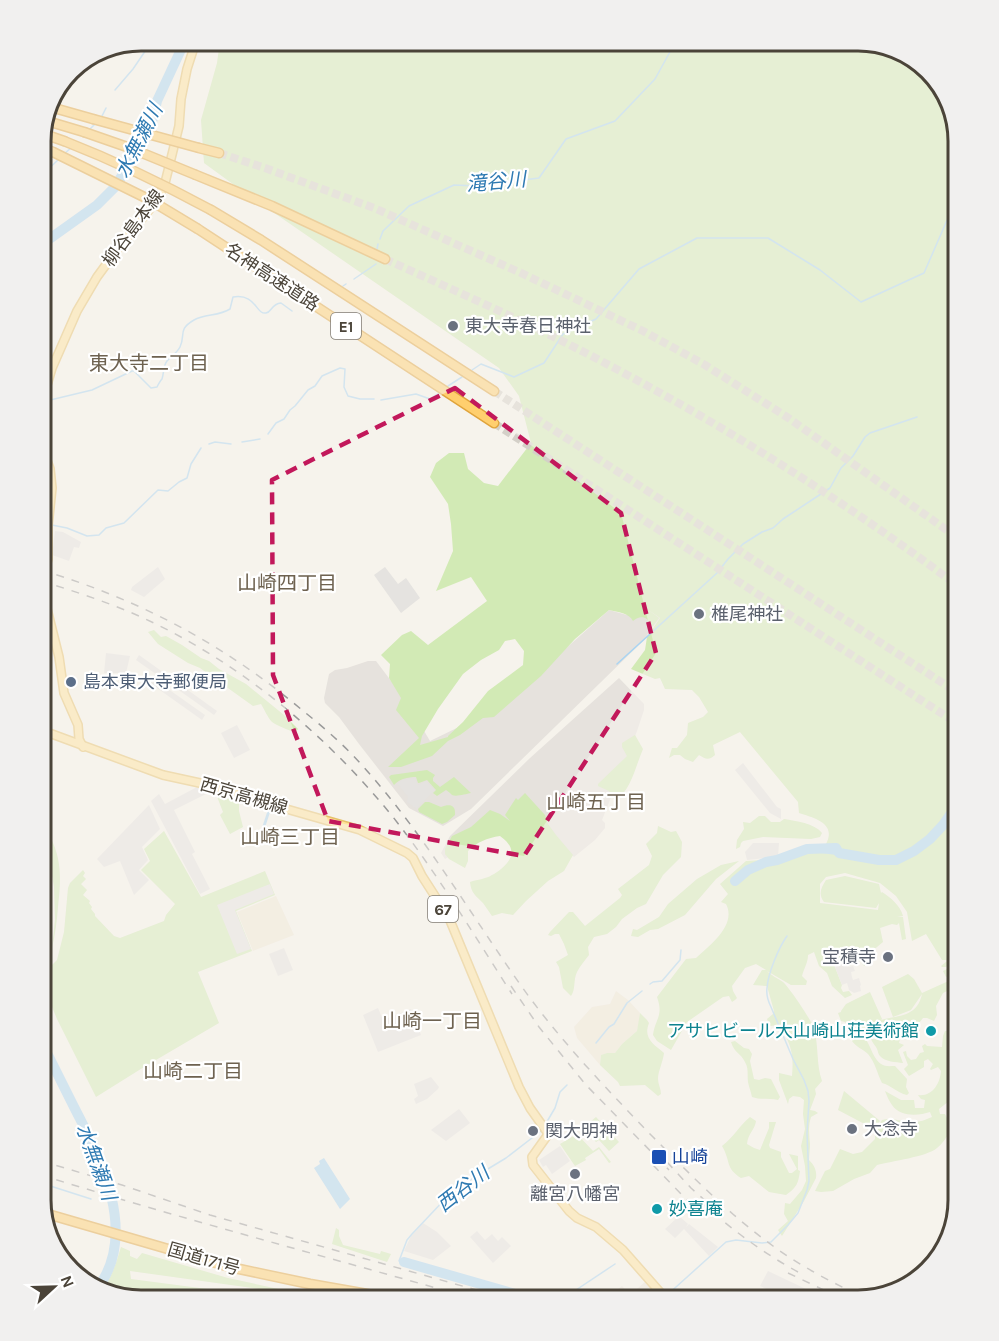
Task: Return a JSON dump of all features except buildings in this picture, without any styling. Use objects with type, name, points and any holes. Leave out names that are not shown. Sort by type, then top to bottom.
[{"type":"highway","points":[[57,109],[219,153]]},
{"type":"highway","points":[[53,123],[130,148],[196,174],[272,206],[385,259]]},
{"type":"highway","name":"名神高速道路","points":[[51,136],[106,158],[211,210],[298,263],[494,391]]},
{"type":"highway","name":"名神高速道路","points":[[51,151],[150,200],[198,229],[494,423]]},
{"type":"highway","name":"国道171号","points":[[53,1215],[230,1267],[345,1290]]},
{"type":"main road","name":"柳谷島本線","points":[[51,371],[77,311],[97,278],[157,200],[165,183],[179,126],[181,99],[193,51]]},
{"type":"main road","points":[[51,478],[51,498]]},
{"type":"main road","points":[[51,627],[64,693],[78,725],[79,739],[83,747]]},
{"type":"main road","name":"西京高槻線","points":[[51,734],[163,775],[209,785],[360,830],[390,844],[412,858],[449,918],[519,1087],[547,1132],[547,1136],[532,1157],[533,1165],[569,1211],[577,1218],[596,1227],[623,1250],[658,1290]]},
{"type":"highlighted area","points":[[455,388],[621,513],[656,653],[524,856],[328,821],[273,675],[272,480]]},
{"type":"shaded area","points":[[55,531],[63,532],[81,542],[79,548],[74,547],[69,561],[52,555]]},
{"type":"shaded area","points":[[158,567],[165,579],[144,597],[131,590],[132,587]]},
{"type":"shaded area","points":[[385,567],[398,584],[406,578],[420,598],[401,613],[374,575]]},
{"type":"shaded area","points":[[640,604],[660,618],[642,642],[471,809],[443,826],[409,808],[339,717],[325,703],[329,674],[335,670],[376,661],[407,702],[430,741],[500,707],[609,610],[627,615]]},
{"type":"shaded area","points":[[106,653],[130,656],[126,673],[104,673]]},
{"type":"shaded area","points":[[139,655],[217,711],[214,715],[136,660]]},
{"type":"shaded area","points":[[619,678],[644,704],[644,710],[602,820],[605,828],[595,840],[574,857],[543,826],[477,840],[445,859],[441,853],[450,836],[530,758]]},
{"type":"shaded area","points":[[154,679],[205,715],[202,720],[150,683]]},
{"type":"shaded area","points":[[237,725],[250,750],[234,758],[221,733]]},
{"type":"shaded area","points":[[743,763],[777,807],[781,809],[781,819],[770,813],[735,770]]},
{"type":"shaded area","points":[[415,778],[418,785],[426,781],[435,790],[417,809],[407,802],[408,797],[397,783]]},
{"type":"shaded area","points":[[197,787],[204,790],[206,794],[174,810],[195,852],[192,854],[210,889],[200,894],[151,801],[159,794],[165,804]]},
{"type":"shaded area","points":[[149,805],[160,829],[142,847],[148,860],[139,870],[149,880],[134,895],[120,861],[104,867],[97,859]]},
{"type":"shaded area","points":[[753,843],[779,843],[778,857],[747,860],[745,852]]},
{"type":"shaded area","points":[[270,884],[274,894],[235,910],[251,949],[237,954],[217,905]]},
{"type":"shaded area","points":[[276,896],[294,935],[253,951],[237,912]]},
{"type":"shaded area","points":[[284,948],[293,970],[278,976],[269,954]]},
{"type":"shaded area","points":[[842,960],[846,966],[853,966],[855,971],[851,972],[852,977],[853,980],[859,978],[861,991],[854,993],[849,990],[847,983],[842,985],[835,967],[840,965],[838,961]]},
{"type":"shaded area","points":[[616,991],[640,1013],[639,1022],[637,1031],[615,1053],[601,1055],[600,1065],[577,1038],[574,1027],[592,1007],[610,1004]]},
{"type":"shaded area","points":[[378,1008],[383,1020],[411,1009],[421,1035],[378,1052],[363,1015]]},
{"type":"shaded area","points":[[431,1077],[439,1087],[438,1089],[427,1099],[416,1104],[414,1099],[418,1096],[414,1084]]},
{"type":"shaded area","points":[[459,1109],[470,1123],[446,1141],[431,1130]]},
{"type":"shaded area","points":[[560,1146],[570,1161],[552,1174],[546,1165],[543,1167],[539,1160]]},
{"type":"shaded area","points":[[679,1216],[688,1224],[686,1227],[689,1224],[718,1247],[709,1256],[684,1229],[675,1238],[665,1229]]},
{"type":"shaded area","points":[[423,1223],[437,1232],[451,1246],[433,1260],[404,1251],[411,1236]]},
{"type":"shaded area","points":[[477,1231],[485,1240],[492,1234],[498,1241],[502,1237],[511,1246],[493,1263],[470,1237]]},
{"type":"shaded area","points":[[768,1271],[808,1290],[769,1290],[760,1286]]},
{"type":"shaded area","points":[[646,1281],[654,1290],[636,1290]]},
{"type":"green space","points":[[219,51],[864,51],[887,56],[903,63],[922,77],[939,101],[945,117],[948,141],[948,965],[941,966],[947,961],[942,960],[926,934],[912,941],[907,912],[896,896],[880,883],[845,873],[826,877],[820,884],[820,903],[878,910],[879,903],[876,908],[824,902],[821,894],[826,880],[845,876],[879,884],[881,893],[892,899],[902,912],[903,916],[897,917],[903,917],[906,939],[902,940],[899,923],[892,924],[880,928],[883,942],[871,952],[873,962],[871,964],[864,966],[860,961],[846,966],[842,960],[833,962],[843,992],[849,991],[852,995],[845,998],[832,986],[827,973],[819,966],[814,952],[808,955],[802,976],[807,981],[806,985],[791,985],[767,971],[786,985],[813,1025],[822,1081],[815,1089],[816,1094],[810,1110],[818,1113],[811,1117],[809,1127],[809,1160],[815,1168],[816,1178],[782,1236],[778,1230],[788,1221],[784,1214],[785,1203],[790,1204],[802,1190],[806,1181],[801,1146],[805,1129],[804,1100],[793,1096],[789,1099],[788,1104],[779,1080],[779,1073],[792,1076],[793,1061],[789,1044],[780,1025],[770,1026],[767,1019],[774,1011],[767,986],[753,985],[762,970],[766,970],[756,964],[745,968],[732,986],[737,998],[732,1002],[729,996],[723,997],[687,1022],[671,1050],[657,1041],[653,1035],[660,1009],[657,997],[686,959],[696,958],[715,941],[725,927],[728,912],[726,904],[721,902],[728,894],[720,884],[746,861],[780,859],[802,849],[826,844],[829,831],[822,822],[799,813],[798,802],[740,732],[713,745],[715,755],[709,759],[699,755],[693,762],[680,755],[669,758],[672,748],[677,748],[687,735],[688,723],[703,717],[708,712],[692,690],[665,689],[660,678],[655,679],[631,669],[645,650],[647,637],[660,618],[647,609],[659,618],[653,626],[643,617],[633,621],[626,615],[609,610],[575,639],[541,676],[494,717],[483,718],[448,741],[432,756],[401,767],[388,767],[419,738],[396,710],[401,698],[389,678],[390,664],[381,655],[402,635],[411,631],[428,645],[487,601],[471,577],[436,591],[453,551],[448,504],[430,477],[436,463],[449,453],[464,453],[468,469],[484,483],[498,486],[531,443],[519,396],[499,368],[204,163],[201,120]],"holes":[[[515,639],[524,651],[523,665],[488,691],[448,737],[420,745],[422,736],[438,709],[463,674],[499,650],[505,641]]]},
{"type":"green space","points":[[154,630],[161,637],[166,636],[246,684],[298,729],[295,732],[272,722],[261,704],[253,706],[200,668],[158,644],[148,632]]},
{"type":"green space","points":[[635,735],[643,749],[629,784],[615,801],[609,791],[598,784],[627,756],[622,743]]},
{"type":"green space","points":[[427,770],[435,775],[433,781],[440,787],[454,777],[471,793],[454,796],[446,790],[437,796],[433,793],[436,790],[427,780],[418,783],[416,777],[410,777],[394,785],[389,777]]},
{"type":"green space","points":[[525,793],[545,815],[548,824],[573,855],[564,871],[548,881],[513,915],[502,913],[492,916],[473,892],[470,882],[490,876],[500,870],[509,861],[510,846],[500,836],[482,841],[468,851],[465,868],[449,859],[445,854],[445,849],[452,836],[471,827],[490,810],[510,821],[505,815],[516,798],[518,800]]},
{"type":"green space","points":[[216,794],[239,802],[243,827],[230,834],[220,815],[223,812]]},
{"type":"green space","points":[[425,802],[441,807],[451,806],[455,815],[442,824],[419,812],[418,809]]},
{"type":"green space","points":[[759,816],[765,816],[771,822],[780,822],[784,819],[804,823],[822,833],[820,837],[811,839],[763,837],[743,841],[736,849],[737,840],[744,829],[743,822],[750,823]]},
{"type":"green space","points":[[658,826],[671,832],[676,831],[682,842],[681,857],[663,875],[646,904],[622,919],[607,934],[594,937],[588,947],[589,955],[576,975],[571,996],[563,988],[556,962],[568,955],[564,944],[559,934],[548,935],[569,912],[573,912],[585,926],[620,898],[622,895],[618,889],[649,865],[652,856],[646,844],[657,833]]},
{"type":"green space","points":[[164,831],[201,897],[265,871],[275,895],[236,911],[252,951],[198,972],[219,1023],[96,1097],[51,1004],[51,966],[57,960],[64,932],[68,888],[83,870],[85,873],[83,876],[86,879],[81,884],[87,890],[83,895],[90,901],[95,916],[114,936],[120,938],[164,921],[175,904],[141,870],[150,861],[144,849]]},
{"type":"green space","points":[[51,839],[57,853],[60,873],[57,917],[52,948],[55,920],[51,870]]},
{"type":"green space","points":[[739,861],[716,879],[685,915],[638,937],[631,936],[633,929],[637,930],[659,917],[668,904],[697,879],[721,865]]},
{"type":"green space","points":[[948,968],[948,976],[946,977],[943,971]]},
{"type":"green space","points":[[908,974],[914,979],[922,993],[948,981],[948,989],[936,1006],[937,1015],[934,1021],[923,1018],[919,1023],[883,1036],[875,1036],[858,1030],[853,1032],[845,1022],[841,1021],[838,1013],[846,1004],[870,992],[881,1020],[907,1014],[920,1002],[922,994],[911,1010],[893,1017],[882,987]]},
{"type":"green space","points":[[640,1013],[649,1023],[648,1037],[664,1053],[658,1076],[661,1094],[658,1096],[645,1085],[620,1086],[600,1065],[601,1055],[615,1053],[637,1031]]},
{"type":"green space","points":[[945,1031],[948,1031],[948,1102],[939,1109],[940,1114],[945,1114],[948,1120],[948,1134],[942,1143],[925,1154],[877,1165],[870,1173],[833,1191],[815,1191],[840,1149],[853,1154],[862,1152],[875,1139],[875,1130],[882,1120],[915,1122],[932,1117],[930,1112],[915,1115],[900,1112],[892,1105],[885,1091],[901,1100],[914,1100],[915,1108],[924,1108],[925,1100],[918,1095],[927,1094],[934,1089],[941,1071],[938,1067],[931,1070],[933,1064],[928,1059],[924,1061],[924,1067],[909,1076],[904,1069],[908,1065],[903,1052],[906,1051],[911,1060],[924,1052],[922,1046],[925,1044],[942,1047]]},
{"type":"green space","points":[[856,1033],[865,1038],[881,1064],[895,1066],[907,1079],[906,1087],[909,1093],[907,1095],[882,1083],[870,1057],[852,1041]]},
{"type":"green space","points":[[899,1033],[899,1043],[904,1045],[898,1050],[903,1063],[882,1058],[871,1039],[883,1040]]},
{"type":"green space","points":[[735,1041],[749,1049],[752,1054],[750,1061],[754,1079],[771,1079],[780,1097],[778,1100],[752,1097],[746,1065],[731,1042]]},
{"type":"green space","points":[[844,1091],[880,1121],[874,1129],[838,1110]]},
{"type":"green space","points":[[596,1117],[619,1142],[609,1151],[599,1140],[596,1142],[583,1128]]},
{"type":"green space","points":[[750,1117],[756,1121],[747,1144],[760,1150],[769,1128],[769,1122],[776,1122],[769,1145],[770,1148],[781,1152],[789,1173],[797,1169],[789,1154],[798,1156],[798,1170],[800,1171],[798,1182],[786,1195],[769,1192],[749,1176],[741,1178],[730,1167],[722,1146]]},
{"type":"green space","points":[[577,1134],[593,1151],[599,1147],[611,1162],[609,1163],[599,1149],[575,1166],[560,1144]]},
{"type":"green space","points":[[336,1228],[339,1230],[343,1245],[380,1254],[381,1251],[391,1254],[387,1262],[332,1244]]},
{"type":"green space","points":[[121,1247],[130,1251],[130,1256],[137,1259],[142,1253],[228,1278],[283,1290],[267,1290],[130,1271],[131,1279],[215,1290],[129,1289],[106,1283]]},
{"type":"water","points":[[324,1158],[350,1199],[340,1209],[314,1168]]},
{"type":"waterway","points":[[115,90],[145,51]]},
{"type":"waterway","name":"水無瀬川","points":[[51,238],[97,205],[115,187],[151,126],[157,101],[180,51]]},
{"type":"waterway","name":"滝谷川","points":[[380,239],[383,231],[409,206],[454,185],[477,186],[539,178],[566,139],[615,121],[655,79],[670,51]]},
{"type":"waterway","points":[[101,118],[106,108]]},
{"type":"waterway","points":[[88,131],[95,124]]},
{"type":"waterway","points":[[64,154],[72,147]]},
{"type":"waterway","points":[[51,167],[59,159]]},
{"type":"waterway","points":[[472,370],[481,364],[514,377],[544,363],[563,334],[596,319],[639,269],[697,238],[768,238],[820,270],[861,302],[924,273],[948,218]]},
{"type":"waterway","points":[[377,249],[378,244]]},
{"type":"waterway","points":[[354,279],[376,264]]},
{"type":"waterway","points":[[51,400],[92,390],[132,371],[151,388],[157,387],[162,379],[166,363],[182,343],[185,327],[198,318],[230,309],[233,297],[246,298],[263,313],[281,303],[292,311]]},
{"type":"waterway","points":[[268,434],[322,376],[340,368],[345,369],[344,387],[348,396],[374,399]]},
{"type":"waterway","points":[[448,386],[462,377]]},
{"type":"waterway","points":[[381,400],[416,394],[430,399],[438,394]]},
{"type":"waterway","points":[[617,664],[717,573],[743,544],[773,528],[830,488],[841,468],[853,456],[865,437],[870,433],[917,417]]},
{"type":"waterway","points":[[242,442],[260,439]]},
{"type":"waterway","points":[[209,444],[215,442],[231,444]]},
{"type":"waterway","points":[[52,525],[87,536],[99,535],[106,528],[124,523],[158,490],[168,491],[187,478],[191,464],[201,448]]},
{"type":"waterway","points":[[270,806],[271,807],[259,843],[258,842],[270,806]]},
{"type":"waterway","name":"西谷川","points":[[735,881],[748,870],[807,849],[836,848],[839,853],[879,860],[896,860],[914,851],[930,839],[948,818]]},
{"type":"waterway","name":"西谷川","points":[[803,850],[839,853]]},
{"type":"waterway","points":[[673,1290],[726,1242],[736,1240],[771,1242],[798,1213],[807,1190],[809,1181],[808,1091],[767,993],[777,953],[787,936]]},
{"type":"waterway","points":[[650,984],[662,981],[680,960],[681,950]]},
{"type":"waterway","points":[[596,1043],[614,1024],[627,1003],[642,991]]},
{"type":"waterway","name":"水無瀬川","points":[[51,1061],[95,1150],[111,1197],[115,1221],[115,1245],[109,1268],[101,1281]]},
{"type":"waterway","name":"西谷川","points":[[545,1125],[555,1108],[560,1092],[567,1085]]},
{"type":"waterway","name":"西谷川","points":[[399,1261],[407,1240],[448,1196],[506,1158],[541,1131]]},
{"type":"waterway","points":[[51,1186],[91,1199]]},
{"type":"waterway","points":[[404,1262],[501,1290]]},
{"type":"waterway","points":[[576,1290],[615,1264]]},
{"type":"tunnel","points":[[219,153],[374,208],[519,272],[643,331],[705,365],[787,417],[948,531]]},
{"type":"tunnel","points":[[385,259],[554,337],[677,402],[821,490],[948,579]]},
{"type":"tunnel","points":[[494,391],[948,686]]},
{"type":"tunnel","points":[[494,423],[948,718]]},
{"type":"railway","points":[[51,573],[146,610],[211,644],[272,686],[332,735],[383,789],[551,1025],[631,1115],[708,1192],[756,1233],[784,1254],[849,1290]]},
{"type":"railway","points":[[51,584],[115,606],[176,634],[245,677],[309,728],[339,756],[393,817],[440,882],[512,994]]},
{"type":"railway","points":[[511,986],[539,1027],[586,1085],[669,1170]]},
{"type":"railway","points":[[667,1162],[709,1204]]},
{"type":"railway","points":[[51,1164],[210,1215],[476,1290]]},
{"type":"railway","points":[[653,1165],[704,1215]]},
{"type":"railway","points":[[51,1178],[442,1290]]},
{"type":"railway","points":[[701,1202],[748,1240],[798,1272]]},
{"type":"railway","points":[[788,1273],[824,1290]]},
{"type":"place","name":"東大寺春日神社","points":[[453,326]]},
{"type":"place","name":"椎尾神社","points":[[699,614]]},
{"type":"place","name":"島本東大寺郵便局","points":[[71,682]]},
{"type":"place","name":"宝積寺","points":[[888,957]]},
{"type":"place","name":"アサヒビール大山崎山荘美術館","points":[[931,1031]]},
{"type":"place","name":"大念寺","points":[[852,1129]]},
{"type":"place","name":"関大明神","points":[[533,1131]]},
{"type":"place","name":"山崎","points":[[659,1157]]},
{"type":"place","name":"離宮八幡宮","points":[[575,1174]]},
{"type":"place","name":"妙喜庵","points":[[657,1209]]},
{"type":"district","name":"東大寺二丁目","points":[[149,363]]},
{"type":"district","name":"山崎四丁目","points":[[287,583]]},
{"type":"district","name":"山崎五丁目","points":[[596,802]]},
{"type":"district","name":"山崎三丁目","points":[[290,837]]},
{"type":"district","name":"山崎一丁目","points":[[432,1021]]},
{"type":"district","name":"山崎二丁目","points":[[193,1071]]}]
